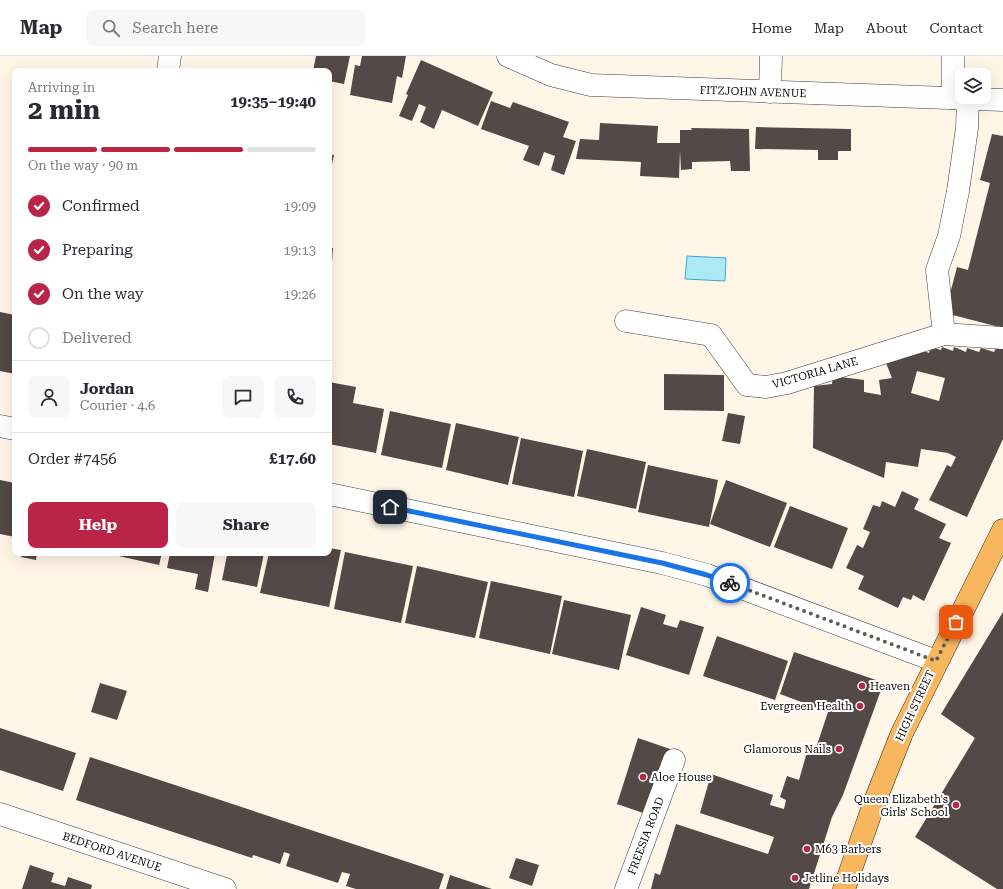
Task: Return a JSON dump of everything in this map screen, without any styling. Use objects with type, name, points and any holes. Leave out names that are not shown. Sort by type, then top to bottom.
[{"type":"main road","name":"HIGH STREET","points":[[844,889],[875,801],[902,733],[936,661],[1003,530]]},
{"type":"street","points":[[168,68],[170,56]]},
{"type":"street","name":"FITZJOHN AVENUE","points":[[508,56],[551,75],[591,85],[955,98]]},
{"type":"street","points":[[770,92],[771,56]]},
{"type":"street","points":[[953,56],[955,68]]},
{"type":"street","name":"FITZJOHN AVENUE","points":[[991,99],[1003,100]]},
{"type":"street","points":[[944,334],[937,270],[949,236],[958,191],[967,128],[961,104]]},
{"type":"street","name":"VICTORIA LANE","points":[[626,321],[711,335],[747,385],[766,387],[787,383],[944,334],[1003,338]]},
{"type":"street","points":[[0,426],[12,428]]},
{"type":"street","points":[[332,495],[662,563],[707,575],[936,661]]},
{"type":"street","name":"FREESIA ROAD","points":[[626,889],[674,760]]},
{"type":"street","name":"BEDFORD AVENUE","points":[[0,814],[225,889]]},
{"type":"water","points":[[687,256],[726,258],[725,281],[685,279]]},
{"type":"building","points":[[316,56],[350,56],[344,84],[332,82],[332,68],[314,68]]},
{"type":"building","points":[[362,56],[406,56],[402,78],[397,76],[392,103],[350,95],[355,65],[360,66]]},
{"type":"building","points":[[421,60],[493,92],[478,126],[442,110],[434,129],[420,122],[426,107],[419,104],[412,121],[399,116],[408,95],[406,94]]},
{"type":"building","points":[[491,101],[510,108],[513,102],[569,122],[563,137],[576,141],[564,175],[551,170],[555,156],[544,152],[539,166],[523,160],[529,146],[481,129]]},
{"type":"building","points":[[600,123],[658,126],[657,143],[680,143],[680,130],[692,130],[691,128],[749,129],[750,171],[731,171],[730,161],[692,162],[692,169],[681,170],[680,151],[679,178],[640,176],[641,162],[576,159],[580,139],[599,140]]},
{"type":"building","points":[[756,127],[851,129],[851,151],[838,151],[838,160],[818,160],[818,150],[755,149]]},
{"type":"building","points":[[992,134],[1003,136],[1003,328],[945,313],[957,267],[968,270],[990,183],[980,180]]},
{"type":"building","points":[[0,312],[12,314],[12,373],[0,371]]},
{"type":"building","points":[[997,346],[1003,347],[1003,439],[967,517],[929,500],[947,465],[951,467],[956,457],[948,453],[921,449],[918,467],[886,462],[884,478],[813,448],[814,386],[832,384],[833,376],[864,380],[864,392],[881,395],[879,380],[892,378],[886,363],[919,349],[929,353],[931,347],[941,350],[942,347],[953,351],[954,347],[966,352],[967,348],[979,352],[981,348],[994,352]],"holes":[[[917,371],[945,378],[939,401],[911,393]]]},
{"type":"building","points":[[664,374],[724,375],[724,411],[664,410]]},
{"type":"building","points":[[332,383],[356,387],[353,403],[384,409],[376,453],[332,445]]},
{"type":"building","points":[[390,411],[451,424],[442,468],[381,455]]},
{"type":"building","points":[[728,413],[745,416],[740,444],[722,441]]},
{"type":"building","points":[[456,423],[519,437],[508,485],[446,470]]},
{"type":"building","points":[[521,438],[583,451],[574,497],[512,484]]},
{"type":"building","points":[[587,449],[646,462],[636,509],[577,496]]},
{"type":"building","points":[[648,465],[718,480],[709,527],[638,512]]},
{"type":"building","points":[[0,480],[12,482],[12,536],[0,534]]},
{"type":"building","points":[[726,480],[787,503],[770,547],[710,524]]},
{"type":"building","points":[[902,491],[919,499],[914,509],[946,524],[939,538],[951,543],[924,601],[913,595],[911,600],[903,597],[898,608],[858,589],[864,576],[846,568],[857,545],[863,548],[870,532],[863,529],[873,505],[880,507],[882,501],[895,507]]},
{"type":"building","points":[[790,506],[848,528],[832,569],[774,547]]},
{"type":"building","points":[[332,548],[341,550],[329,607],[260,593],[268,556],[332,556]]},
{"type":"building","points":[[345,552],[413,566],[401,623],[334,609]]},
{"type":"building","points":[[21,556],[37,556],[36,560]]},
{"type":"building","points":[[118,556],[161,556],[159,565]]},
{"type":"building","points":[[169,556],[214,556],[208,592],[195,589],[198,574],[167,568]]},
{"type":"building","points":[[227,556],[263,556],[257,587],[222,580]]},
{"type":"building","points":[[417,566],[488,582],[475,638],[405,623]]},
{"type":"building","points":[[491,581],[562,596],[550,654],[479,638]]},
{"type":"building","points":[[564,600],[631,615],[619,670],[552,654]]},
{"type":"building","points":[[641,607],[666,615],[663,624],[677,628],[680,620],[704,627],[689,675],[626,655]]},
{"type":"building","name":"Queen Elizabeth's Girls' School","points":[[1003,612],[1003,889],[997,889],[915,837],[975,738],[941,714]]},
{"type":"building","points":[[717,636],[788,661],[775,700],[703,676]]},
{"type":"building","points":[[794,652],[876,680],[881,690],[843,795],[832,817],[809,889],[651,889],[655,873],[660,875],[676,824],[768,854],[774,837],[700,813],[711,774],[773,795],[770,805],[784,809],[786,800],[780,797],[787,776],[799,780],[807,752],[814,754],[828,712],[780,694]]},
{"type":"building","points":[[100,683],[127,691],[117,720],[91,712]]},
{"type":"building","points":[[0,728],[76,753],[63,791],[0,770]]},
{"type":"building","name":"Aloe House","points":[[638,738],[670,749],[649,815],[617,804]]},
{"type":"building","points":[[90,757],[444,874],[439,889],[356,889],[346,886],[350,874],[342,872],[338,883],[286,866],[290,854],[284,852],[280,864],[253,855],[252,858],[76,800]]},
{"type":"building","points":[[516,858],[539,865],[532,886],[509,878]]},
{"type":"building","points":[[30,865],[54,873],[51,882],[65,886],[68,877],[92,885],[91,889],[22,889]]},
{"type":"building","points":[[450,875],[492,889],[446,889]]},
{"type":"way so far","points":[[730,583],[936,661],[956,622]]},
{"type":"place","name":"Heaven","points":[[862,686]]},
{"type":"place","name":"Evergreen Health","points":[[860,706]]},
{"type":"place","name":"Glamorous Nails","points":[[839,749]]},
{"type":"place","name":"Aloe House","points":[[643,777]]},
{"type":"place","name":"Queen Elizabeth's Girls' School","points":[[956,805]]},
{"type":"place","name":"M63 Barbers","points":[[807,849]]},
{"type":"place","name":"Jetline Holidays","points":[[795,878]]},
{"type":"route","points":[[390,507],[662,563],[730,583]]}]
